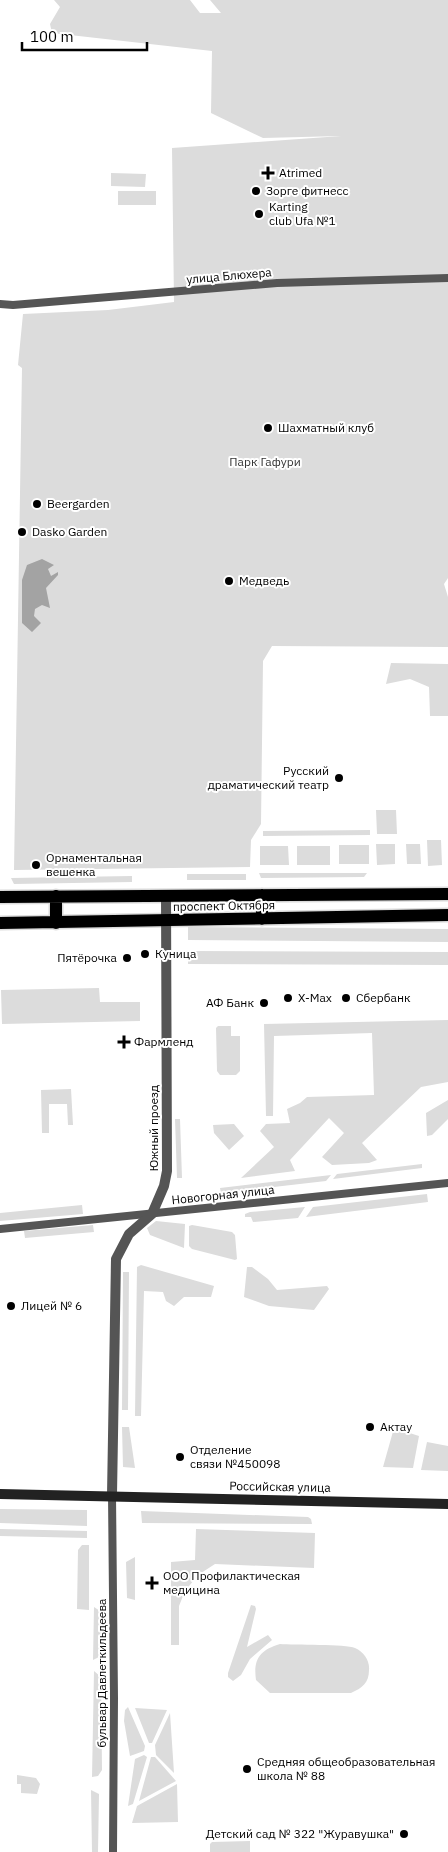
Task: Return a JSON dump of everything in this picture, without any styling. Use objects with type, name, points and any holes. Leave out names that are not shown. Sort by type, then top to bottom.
[{"type":"main road","name":"проспект Октября","points":[[0,897],[448,894]]},
{"type":"main road","points":[[262,895],[262,920]]},
{"type":"main road","points":[[56,896],[56,923]]},
{"type":"main road","name":"проспект Октября","points":[[0,923],[262,920],[448,915]]},
{"type":"main road","name":"Российская улица","points":[[0,1494],[448,1504]]},
{"type":"street","name":"улица Блюхера","points":[[0,304],[13,305],[277,283],[448,278]]},
{"type":"street","name":"Южный проезд","points":[[112,1495],[116,1259],[129,1234],[152,1214],[164,1186],[167,1170],[166,895]]},
{"type":"street","name":"Новогорная улица","points":[[0,1229],[448,1183]]},
{"type":"street","name":"бульвар Давлеткильдеева","points":[[112,1495],[114,1576],[113,1852]]},
{"type":"green space","name":"Парк Гафури","points":[[54,0],[190,0],[200,13],[221,13],[210,0],[448,0],[448,578],[444,584],[448,597],[448,647],[272,646],[263,661],[261,824],[251,840],[250,867],[14,870],[22,368],[18,365],[23,314],[108,310],[174,302],[172,148],[341,136],[263,138],[211,113],[212,51],[52,33],[50,24],[60,7]]},
{"type":"green space","points":[[111,173],[146,174],[145,187],[111,186]]},
{"type":"green space","points":[[118,191],[156,191],[156,205],[118,205]]},
{"type":"green space","points":[[391,663],[448,664],[448,716],[430,716],[429,687],[410,679],[386,684]]},
{"type":"green space","points":[[376,810],[396,810],[397,834],[377,834]]},
{"type":"green space","points":[[370,830],[370,835],[263,836],[263,831]]},
{"type":"green space","points":[[427,840],[441,840],[442,865],[428,866]]},
{"type":"green space","points":[[376,844],[395,844],[395,864],[377,865]]},
{"type":"green space","points":[[406,844],[420,844],[421,864],[407,864]]},
{"type":"green space","points":[[339,845],[369,845],[369,864],[339,864]]},
{"type":"green space","points":[[260,846],[288,846],[289,865],[260,865]]},
{"type":"green space","points":[[297,846],[330,846],[330,865],[297,865]]},
{"type":"green space","points":[[259,873],[367,873],[364,877],[261,878]]},
{"type":"green space","points":[[187,874],[246,874],[246,880],[187,880]]},
{"type":"green space","points":[[132,876],[132,882],[14,884],[11,878]]},
{"type":"green space","points":[[188,927],[448,929],[448,942],[188,940]]},
{"type":"green space","points":[[188,951],[448,952],[448,965],[188,964]]},
{"type":"green space","points":[[99,988],[100,1002],[140,1002],[140,1021],[2,1024],[1,990]]},
{"type":"green space","points":[[448,1020],[448,1082],[421,1087],[362,1143],[377,1160],[369,1163],[332,1165],[322,1157],[344,1133],[329,1118],[290,1160],[295,1171],[241,1178],[274,1147],[260,1131],[266,1124],[290,1123],[287,1109],[300,1103],[307,1097],[374,1095],[372,1033],[274,1036],[273,1116],[266,1116],[264,1024]]},
{"type":"green space","points":[[218,1026],[231,1026],[231,1036],[240,1036],[240,1071],[236,1075],[220,1075],[217,1071],[216,1028]]},
{"type":"green space","points":[[71,1089],[73,1125],[68,1125],[67,1104],[49,1104],[49,1133],[42,1133],[41,1090]]},
{"type":"green space","points":[[448,1100],[448,1119],[432,1135],[427,1136],[426,1113]]},
{"type":"green space","points":[[175,1119],[180,1119],[182,1178],[177,1178]]},
{"type":"green space","points":[[234,1124],[244,1136],[229,1150],[214,1133],[213,1125]]},
{"type":"green space","points":[[422,1164],[422,1168],[333,1179],[337,1174]]},
{"type":"green space","points":[[331,1175],[326,1181],[221,1193],[220,1188]]},
{"type":"green space","points":[[427,1194],[428,1202],[306,1217],[313,1207]]},
{"type":"green space","points":[[82,1205],[83,1214],[0,1221],[0,1213]]},
{"type":"green space","points":[[305,1207],[298,1218],[253,1222],[251,1217],[245,1217],[245,1214],[250,1212]]},
{"type":"green space","points":[[156,1221],[185,1224],[184,1248],[150,1235],[147,1228]]},
{"type":"green space","points":[[93,1225],[94,1232],[25,1238],[24,1231]]},
{"type":"green space","points":[[189,1226],[232,1232],[235,1235],[237,1259],[192,1249],[189,1246]]},
{"type":"green space","points":[[141,1265],[214,1286],[211,1297],[184,1297],[174,1306],[166,1301],[163,1292],[144,1291],[141,1416],[135,1416],[137,1267]]},
{"type":"green space","points":[[247,1267],[252,1267],[268,1279],[277,1290],[327,1286],[329,1289],[314,1310],[269,1306],[244,1297]]},
{"type":"green space","points":[[123,1272],[129,1272],[128,1410],[122,1410]]},
{"type":"green space","points":[[122,1427],[129,1427],[135,1468],[123,1467]]},
{"type":"green space","points":[[394,1428],[419,1436],[413,1468],[383,1467]]},
{"type":"green space","points":[[427,1442],[448,1446],[448,1471],[421,1470]]},
{"type":"green space","points":[[0,1509],[87,1510],[87,1526],[0,1523]]},
{"type":"green space","points":[[141,1511],[308,1517],[311,1519],[312,1524],[142,1523]]},
{"type":"green space","points":[[0,1529],[87,1531],[87,1538],[0,1536]]},
{"type":"green space","points":[[196,1529],[315,1533],[314,1568],[215,1564],[198,1575],[185,1591],[179,1606],[179,1645],[171,1645],[171,1562],[195,1560]]},
{"type":"green space","points":[[82,1545],[89,1545],[89,1610],[77,1609],[78,1550]]},
{"type":"green space","points":[[135,1557],[135,1600],[127,1598],[126,1562]]},
{"type":"green space","points":[[251,1605],[255,1606],[256,1609],[247,1647],[268,1635],[272,1640],[250,1659],[241,1675],[233,1681],[228,1677],[228,1673]]},
{"type":"green space","points":[[94,1607],[100,1611],[103,1626],[101,1656],[93,1660]]},
{"type":"green space","points":[[280,1644],[331,1645],[355,1648],[366,1657],[369,1667],[368,1678],[362,1687],[351,1693],[270,1693],[256,1680],[257,1661],[259,1656],[267,1649]]},
{"type":"green space","points":[[94,1671],[101,1677],[102,1770],[98,1776],[92,1777]]},
{"type":"green space","points":[[128,1707],[145,1746],[144,1751],[130,1756],[124,1721],[125,1710]]},
{"type":"green space","points":[[135,1708],[167,1710],[152,1743],[149,1743]]},
{"type":"green space","points":[[170,1713],[174,1773],[156,1755],[155,1745]]},
{"type":"green space","points":[[144,1755],[147,1757],[133,1804],[128,1806],[135,1759]]},
{"type":"green space","points":[[151,1757],[155,1757],[176,1781],[139,1801]]},
{"type":"green space","points":[[17,1775],[36,1778],[40,1784],[37,1794],[21,1793],[21,1784],[17,1784]]},
{"type":"green space","points":[[177,1784],[178,1822],[132,1823],[137,1806]]},
{"type":"green space","points":[[91,1790],[99,1794],[98,1852],[92,1852]]},
{"type":"green space","points":[[250,1841],[250,1852],[210,1852],[210,1844],[212,1842]]},
{"type":"shaded area","points":[[42,559],[54,565],[48,569],[51,576],[58,572],[58,575],[46,588],[50,608],[42,605],[35,609],[34,616],[41,623],[32,632],[22,623],[22,580],[27,565]]},
{"type":"place","name":"Atrimed","points":[[268,173]]},
{"type":"place","name":"Зорге фитнесс","points":[[256,191]]},
{"type":"place","name":"Karting club Ufa №1","points":[[259,214]]},
{"type":"place","name":"Шахматный клуб","points":[[268,428]]},
{"type":"place","name":"Beergarden","points":[[37,504]]},
{"type":"place","name":"Dasko Garden","points":[[22,532]]},
{"type":"place","name":"Медведь","points":[[229,581]]},
{"type":"place","name":"Русский драматический театр","points":[[339,778]]},
{"type":"place","name":"Орнаментальная вешенка","points":[[36,865]]},
{"type":"place","name":"Куница","points":[[145,954]]},
{"type":"place","name":"Пятёрочка","points":[[127,958]]},
{"type":"place","name":"X-Max","points":[[288,998]]},
{"type":"place","name":"Сбербанк","points":[[346,998]]},
{"type":"place","name":"АФ Банк","points":[[264,1003]]},
{"type":"place","name":"Фармленд","points":[[124,1042]]},
{"type":"place","name":"Лицей № 6","points":[[11,1306]]},
{"type":"place","name":"Актау","points":[[370,1427]]},
{"type":"place","name":"Отделение связи №450098","points":[[180,1457]]},
{"type":"place","name":"ООО Профилактическая медицина","points":[[152,1583]]},
{"type":"place","name":"Средняя общеобразовательная школа № 88","points":[[247,1769]]},
{"type":"place","name":"Детский сад № 322 \"Журавушка\"","points":[[404,1834]]}]
